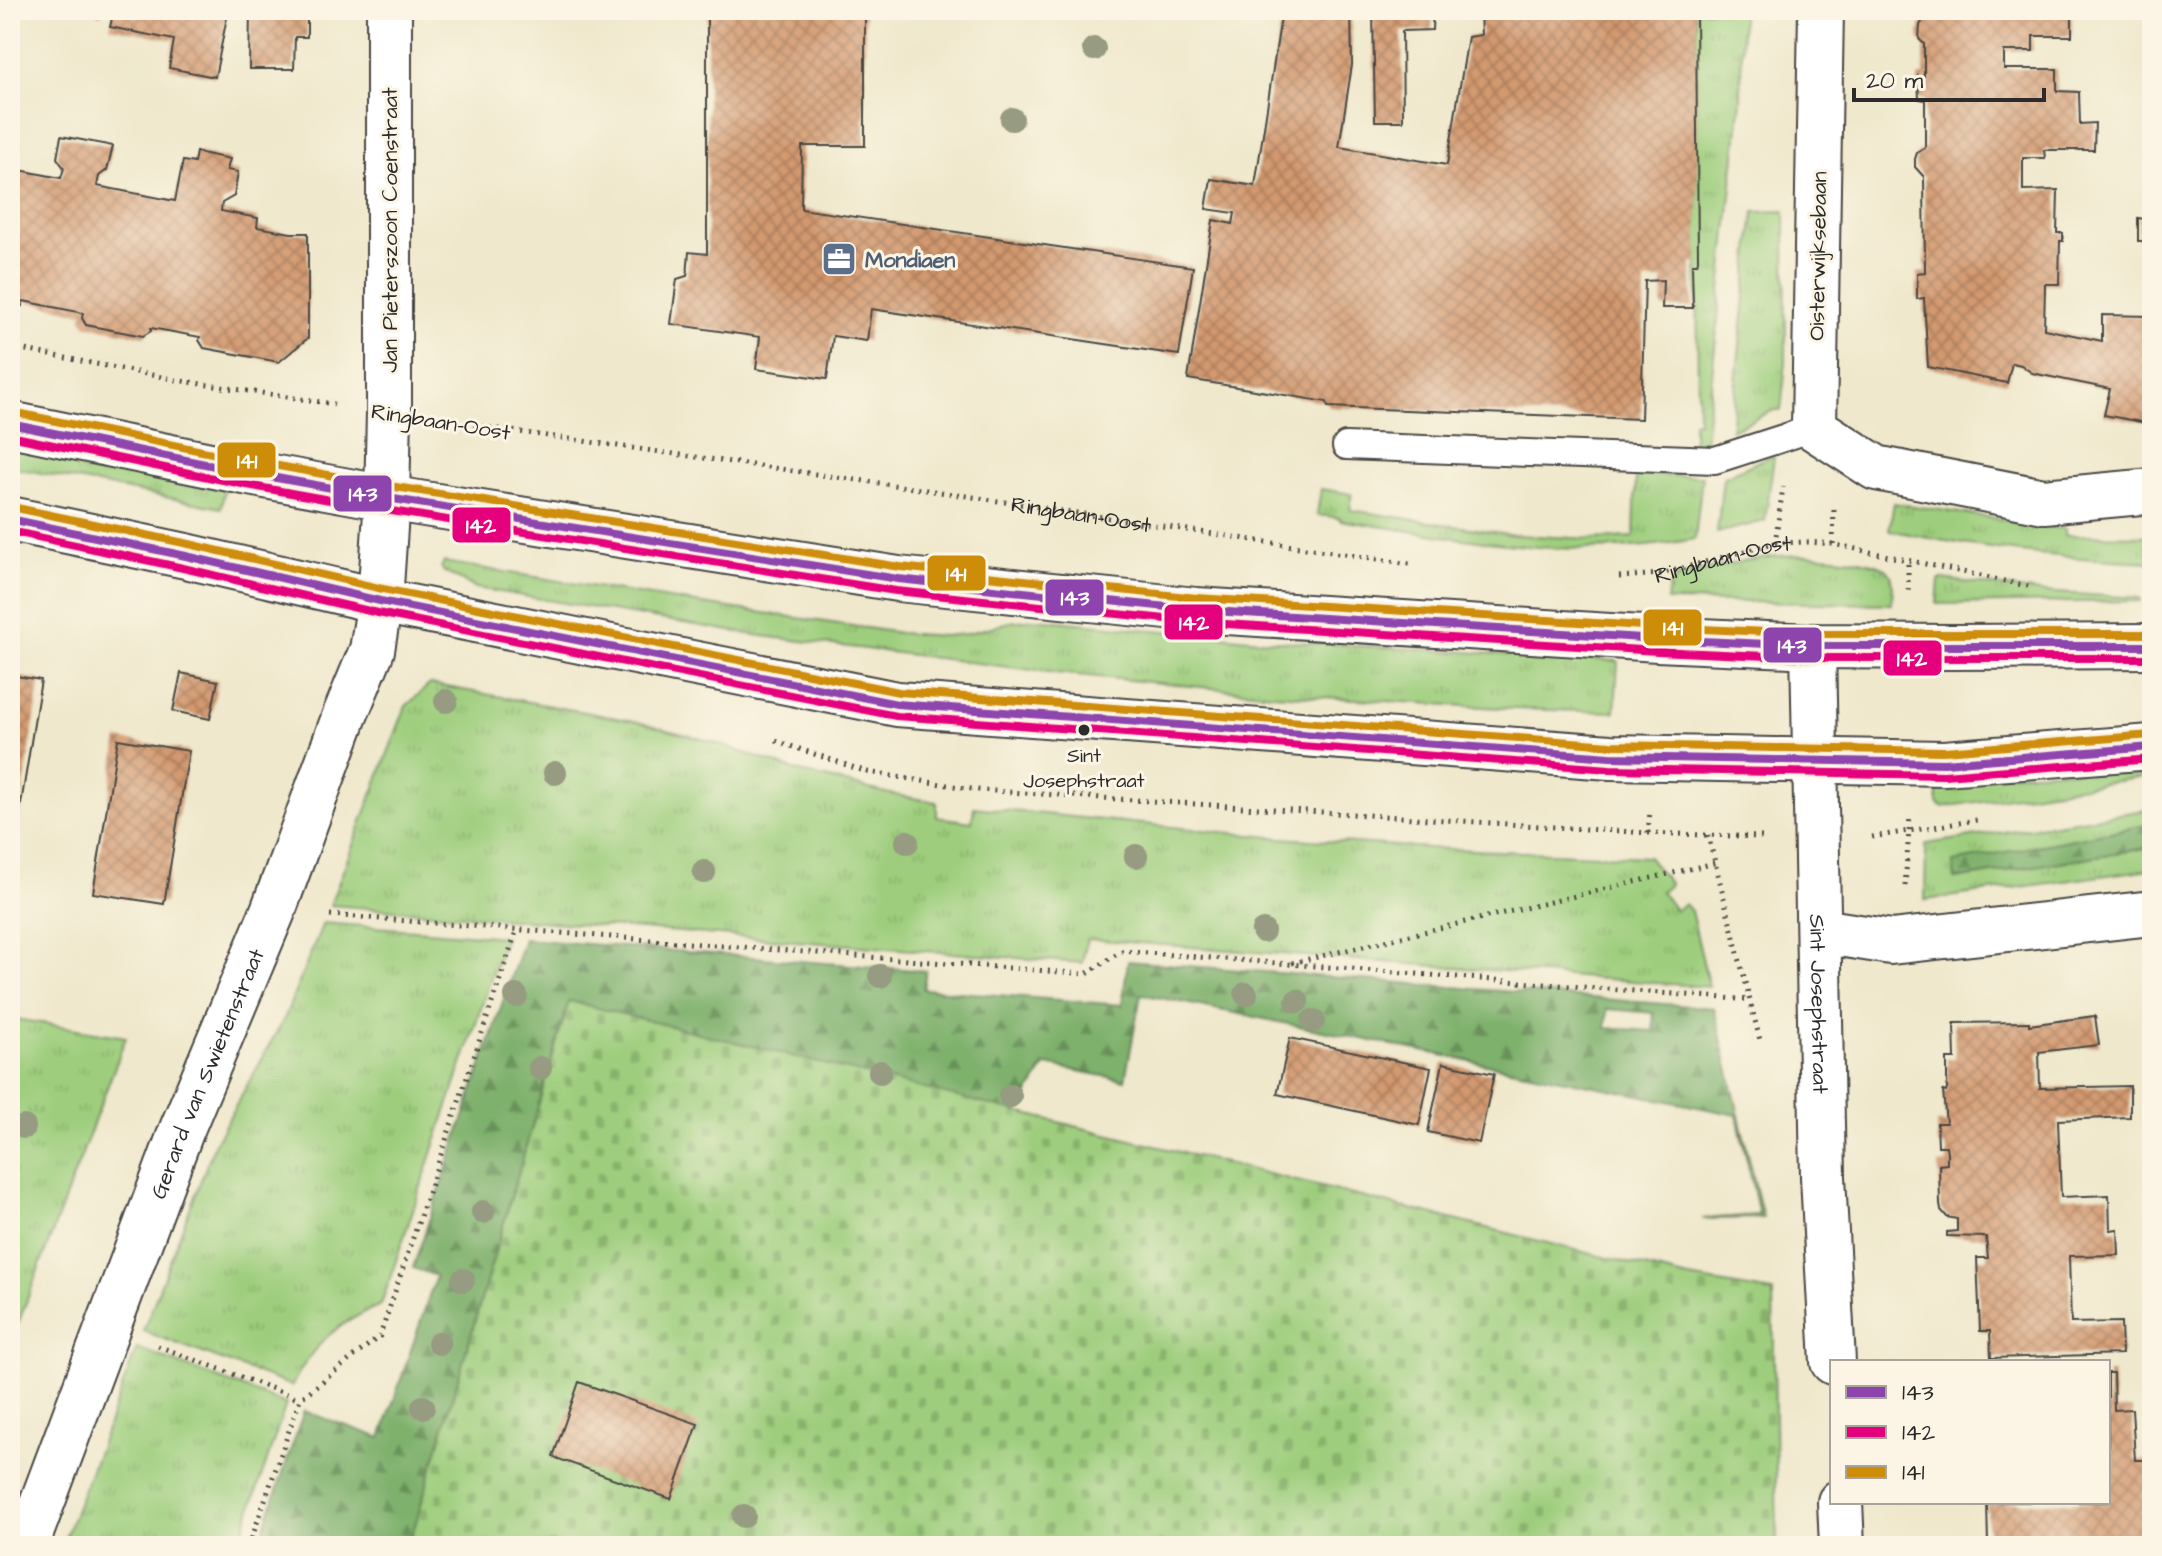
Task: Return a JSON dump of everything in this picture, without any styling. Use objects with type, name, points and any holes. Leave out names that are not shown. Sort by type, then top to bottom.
[{"type":"main road","name":"Jan Pieterszoon Coenstraat","points":[[387,498],[389,10]]},
{"type":"main road","name":"Oisterwijksebaan","points":[[1814,428],[1821,10]]},
{"type":"main road","points":[[10,424],[387,498],[898,579],[1118,602],[1196,610],[1813,646],[2152,646]]},
{"type":"main road","points":[[1814,428],[1876,468],[2044,501],[2152,491]]},
{"type":"main road","points":[[380,601],[387,498]]},
{"type":"main road","points":[[10,519],[380,601],[897,704],[1610,757],[1944,763],[2152,747]]},
{"type":"main road","name":"Gerard van Swietenstraat","points":[[26,1546],[182,1129],[273,911],[372,650],[380,601]]},
{"type":"main road","name":"Sint Josephstraat","points":[[1813,646],[1823,1177],[1833,1360]]},
{"type":"main road","points":[[1820,931],[1891,942],[2152,913]]},
{"type":"main road","points":[[1840,1504],[1842,1546]]},
{"type":"lane","points":[[1346,446],[1715,460],[1814,428]]},
{"type":"path","name":"Ringbaan-Oost","points":[[10,347],[182,381],[466,425],[907,487],[1418,565]]},
{"type":"path","name":"Ringbaan-Oost","points":[[1615,577],[1661,574],[1775,543],[1807,542],[1833,544],[2040,589]]},
{"type":"path","points":[[1907,646],[1908,561]]},
{"type":"path","points":[[1891,942],[1904,896],[1910,830],[1909,762]]},
{"type":"path","points":[[1648,833],[1857,839],[1988,819]]},
{"type":"path","points":[[1708,835],[1764,1055]]},
{"type":"path","points":[[1286,965],[1715,863]]},
{"type":"path","points":[[273,911],[1086,974],[1122,951],[1750,1000]]},
{"type":"path","points":[[249,1546],[300,1399],[380,1336],[517,929]]},
{"type":"path","points":[[108,1328],[300,1399]]},
{"type":"green space","points":[[1696,10],[1742,10],[1741,99],[1705,442],[1693,444],[1693,421],[1698,421]]},
{"type":"green space","points":[[1785,211],[1786,362],[1781,410],[1774,410],[1731,430],[1754,212]]},
{"type":"green space","points":[[10,445],[225,487],[221,508],[10,467]]},
{"type":"green space","points":[[1769,456],[1774,457],[1765,521],[1717,533],[1723,478]]},
{"type":"green space","points":[[1636,475],[1702,476],[1695,539],[1650,546],[1561,548],[1473,540],[1317,515],[1321,489],[1352,494],[1350,510],[1515,535],[1592,539],[1634,537]]},
{"type":"green space","points":[[1894,503],[2065,529],[2065,535],[2152,536],[2152,562],[2020,552],[1889,530]]},
{"type":"green space","points":[[1806,555],[1850,559],[1883,567],[1892,579],[1892,604],[1667,601],[1669,587],[1678,577],[1745,561]]},
{"type":"green space","points":[[444,562],[900,633],[965,634],[1009,622],[1035,619],[1261,640],[1618,661],[1615,712],[1274,694],[1056,673],[754,635],[476,588],[444,572],[441,567]]},
{"type":"green space","points":[[1939,580],[2040,592],[2140,598],[2140,601],[1937,604]]},
{"type":"green space","points":[[430,684],[634,721],[713,742],[797,771],[937,802],[937,817],[972,822],[974,807],[1281,838],[1648,857],[1670,884],[1661,891],[1675,910],[1685,904],[1691,911],[1709,987],[1087,939],[1082,963],[330,905],[406,706]]},
{"type":"green space","points":[[2152,766],[2152,776],[1942,807],[1937,803],[1937,777]]},
{"type":"green space","points":[[2152,809],[2152,824],[1953,863],[1955,879],[2152,847],[2152,869],[1925,900],[1926,844]]},
{"type":"green space","points":[[2152,824],[2152,847],[1955,879],[1953,862]]},
{"type":"green space","points":[[323,923],[505,937],[381,1305],[351,1319],[328,1336],[309,1358],[292,1386],[143,1331],[215,1143],[285,1017]]},
{"type":"green space","points":[[524,939],[926,971],[923,989],[1122,1005],[1128,961],[1714,1008],[1763,1218],[1702,1219],[1759,1215],[1737,1115],[1141,994],[1125,1080],[1046,1065],[1016,1113],[569,1001],[409,1546],[258,1546],[304,1411],[381,1438],[436,1276],[413,1268]],"holes":[[[1607,1009],[1654,1013],[1653,1031],[1606,1028]]]},
{"type":"green space","points":[[569,1001],[1689,1278],[1773,1292],[1777,1546],[409,1546]]},
{"type":"green space","points":[[10,1018],[126,1037],[10,1345]]},
{"type":"green space","points":[[137,1348],[286,1404],[238,1546],[62,1546]]},
{"type":"building","points":[[82,10],[102,10],[101,15]]},
{"type":"building","points":[[114,10],[228,12],[215,77],[169,68],[174,40],[110,27]]},
{"type":"building","points":[[250,10],[307,10],[307,37],[295,37],[294,69],[249,69]]},
{"type":"building","points":[[707,10],[865,10],[865,146],[802,146],[801,209],[1193,267],[1179,355],[871,309],[867,341],[833,336],[827,379],[756,369],[760,337],[671,324],[677,279],[687,276],[689,252],[707,254]]},
{"type":"building","points":[[1282,10],[1351,10],[1352,65],[1339,147],[1447,165],[1468,37],[1481,35],[1480,10],[1696,10],[1698,260],[1697,264],[1692,264],[1693,308],[1662,308],[1663,280],[1645,281],[1641,419],[1328,407],[1327,402],[1188,379],[1213,220],[1233,224],[1235,213],[1206,209],[1211,179],[1255,186]]},
{"type":"building","points":[[1373,10],[1433,10],[1432,30],[1402,31],[1403,121],[1375,121]]},
{"type":"building","points":[[1924,10],[2072,10],[2072,36],[2033,36],[2033,51],[2004,51],[2004,69],[2057,69],[2057,91],[2079,92],[2080,124],[2095,123],[2094,150],[2044,150],[2045,158],[2023,158],[2023,191],[2058,190],[2057,233],[2063,233],[2059,284],[2045,284],[2044,329],[2102,341],[2102,315],[2152,316],[2152,394],[2146,423],[2104,415],[2110,389],[2032,373],[2021,365],[2012,363],[2007,383],[1928,367],[1924,298],[1917,299],[1917,273],[1925,272],[1924,177],[1915,167],[1917,153],[1925,148],[1925,100],[1919,99],[1918,76],[1924,76],[1924,44],[1919,39]]},
{"type":"building","points":[[61,136],[113,146],[107,170],[99,176],[97,186],[175,201],[183,161],[194,163],[196,152],[230,159],[227,170],[238,172],[234,196],[222,203],[221,211],[258,218],[257,227],[308,233],[308,338],[279,362],[204,348],[200,337],[151,328],[143,336],[86,325],[83,313],[23,301],[15,311],[10,310],[10,139],[21,141],[14,169],[61,178],[64,168],[57,158]]},
{"type":"building","points":[[2144,192],[2152,192],[2152,241],[2138,241],[2138,218],[2144,219]]},
{"type":"building","points":[[181,673],[218,681],[210,719],[173,711]]},
{"type":"building","points":[[10,675],[41,680],[12,860],[10,860]]},
{"type":"building","points":[[118,739],[189,751],[164,904],[93,893]]},
{"type":"building","points":[[2095,1016],[2099,1045],[2039,1052],[2040,1088],[2130,1086],[2130,1117],[2058,1120],[2061,1197],[2109,1195],[2110,1230],[2118,1229],[2119,1255],[2069,1256],[2071,1323],[2121,1322],[2122,1354],[1991,1358],[1990,1331],[1980,1331],[1977,1258],[1988,1258],[1986,1237],[1947,1236],[1947,1232],[1957,1231],[1957,1219],[1947,1217],[1940,1205],[1939,1165],[1947,1164],[1947,1153],[1946,1146],[1938,1146],[1937,1123],[1946,1123],[1943,1091],[1947,1089],[1947,1059],[1955,1059],[1954,1023],[2029,1022],[2029,1025]]},
{"type":"building","points":[[1290,1038],[1431,1068],[1419,1125],[1277,1094]]},
{"type":"building","points":[[1443,1063],[1494,1074],[1479,1143],[1428,1132]]},
{"type":"building","points":[[2110,1373],[2113,1373],[2114,1410],[2132,1409],[2135,1460],[2152,1460],[2152,1544],[2134,1545],[2134,1539],[2084,1540],[2085,1546],[2055,1546],[2055,1542],[2050,1541],[2039,1546],[1988,1544],[1987,1504],[2110,1504]]},
{"type":"building","points":[[579,1382],[698,1424],[671,1499],[553,1457]]},
{"type":"transit line","name":"141","points":[[12,412],[389,486],[900,567],[1197,598],[1813,634],[2152,634]]},
{"type":"transit line","name":"143","points":[[10,424],[387,498],[898,579],[1196,610],[1813,646],[2152,646]]},
{"type":"transit line","name":"142","points":[[10,436],[385,510],[896,591],[1195,622],[1812,658],[2152,658]]},
{"type":"transit line","name":"141","points":[[12,507],[383,589],[899,692],[1611,745],[1944,751],[2151,735]]},
{"type":"transit line","name":"143","points":[[10,519],[380,601],[897,704],[1610,757],[1944,763],[2152,747]]},
{"type":"transit line","name":"142","points":[[10,531],[378,613],[896,716],[1610,769],[1944,775],[2152,759]]},
{"type":"place","name":"Mondiaen","points":[[839,259]]},
{"type":"place","name":"Sint Josephstraat","points":[[1084,730]]}]
